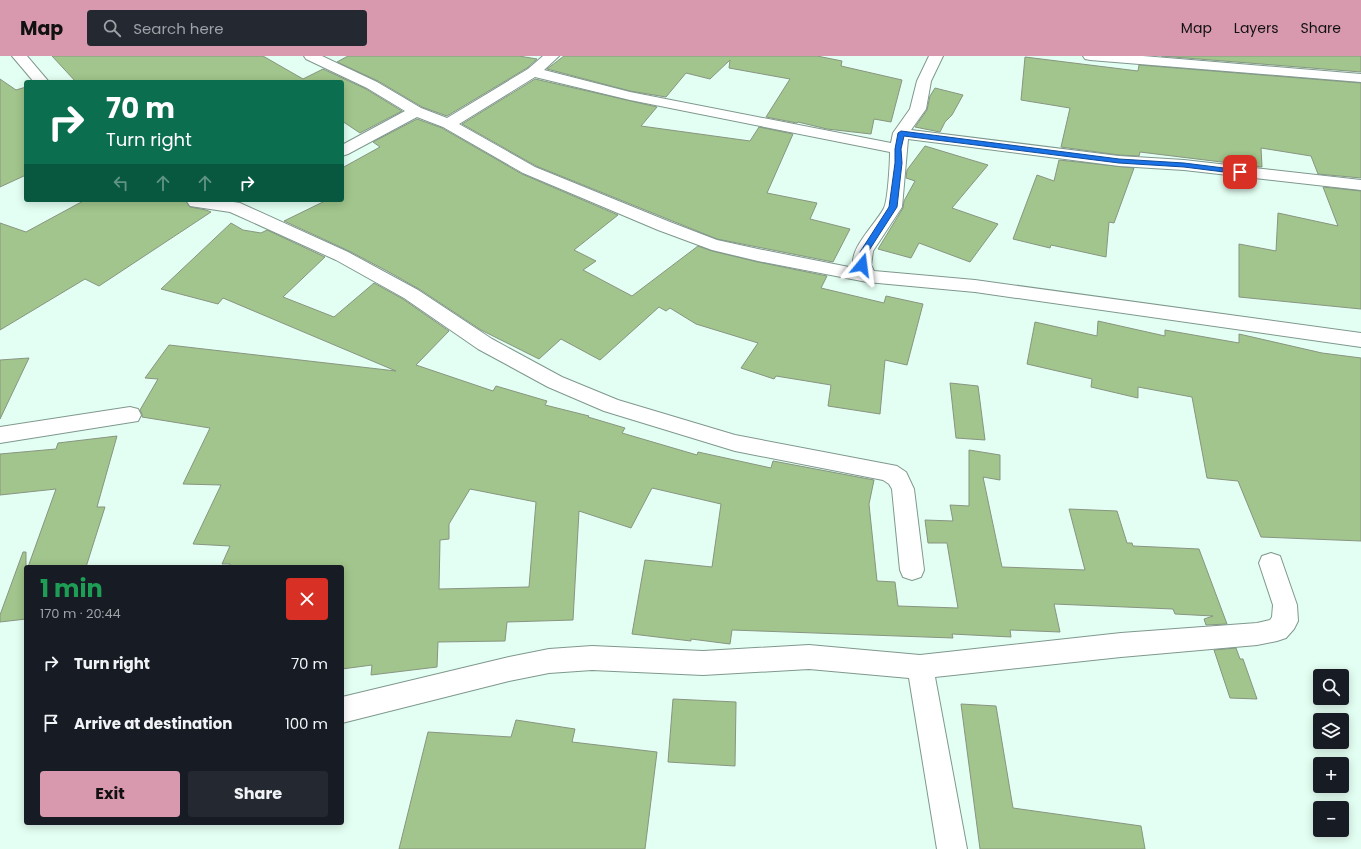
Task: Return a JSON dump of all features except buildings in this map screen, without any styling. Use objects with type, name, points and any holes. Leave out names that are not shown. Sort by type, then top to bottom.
[{"type":"street","points":[[19,56],[40,80]]},
{"type":"street","points":[[311,56],[372,85],[416,111],[448,124],[529,170],[664,226],[712,244],[758,255],[867,276],[975,286],[1361,340]]},
{"type":"street","points":[[448,124],[533,72],[552,56]]},
{"type":"street","points":[[867,276],[862,265],[864,252],[893,207],[899,141],[918,109],[924,81],[936,56]]},
{"type":"street","points":[[1090,56],[1361,78]]},
{"type":"street","points":[[533,72],[723,115],[899,141],[1119,161],[1184,165],[1361,185]]},
{"type":"street","points":[[344,150],[416,111]]},
{"type":"street","points":[[196,202],[234,208],[246,212],[342,256],[411,294],[485,344],[555,382],[611,406],[735,443],[888,472],[898,478],[903,489],[912,570]]},
{"type":"street","points":[[246,212],[261,202]]},
{"type":"street","points":[[0,435],[130,415]]},
{"type":"street","points":[[344,710],[509,669],[549,661],[592,658],[703,663],[809,657],[920,667],[1121,645],[1257,634],[1277,630],[1285,621],[1285,605],[1271,563]]},
{"type":"street","points":[[920,667],[952,849]]},
{"type":"route","points":[[862,265],[864,252],[893,207],[898,163],[898,149],[901,133],[1119,161],[1184,165],[1240,172]]}]
